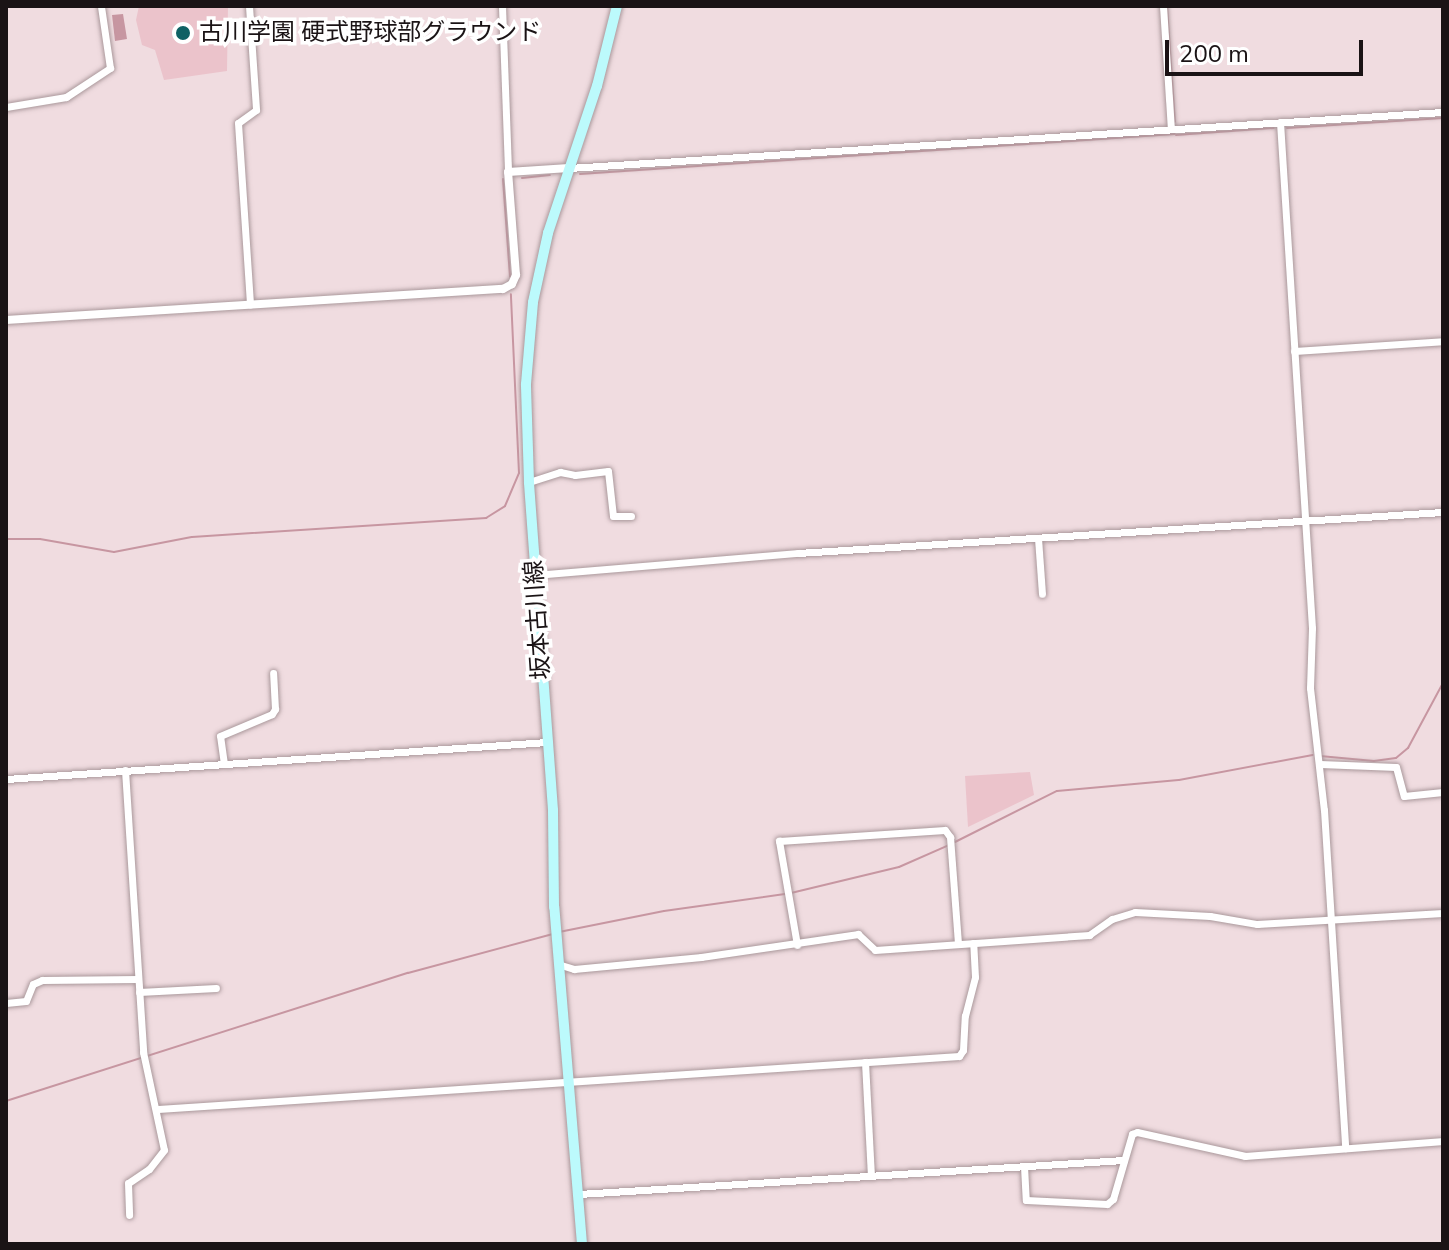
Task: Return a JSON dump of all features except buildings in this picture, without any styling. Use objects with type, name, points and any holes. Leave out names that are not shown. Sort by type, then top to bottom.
[{"type":"main road","name":"坂本古川線","points":[[582,1244],[557,926],[525,409],[530,325],[548,233],[609,46],[617,6]]},
{"type":"street","points":[[6,107],[66,97],[110,68],[101,6]]},
{"type":"street","points":[[249,6],[256,110],[238,123],[250,305]]},
{"type":"street","points":[[6,320],[508,287],[516,275],[508,172],[502,6]]},
{"type":"street","points":[[1163,6],[1171,129]]},
{"type":"street","points":[[508,172],[1443,112]]},
{"type":"street","points":[[1280,122],[1312,628],[1310,688],[1319,757],[1345,1148]]},
{"type":"street","points":[[1294,351],[1443,341]]},
{"type":"street","points":[[529,482],[560,472],[575,475],[608,471],[613,517],[631,516]]},
{"type":"street","points":[[535,575],[610,571],[633,565],[1443,512]]},
{"type":"street","points":[[1038,538],[1042,594]]},
{"type":"street","points":[[224,764],[220,736],[272,714],[275,709],[273,673]]},
{"type":"street","points":[[6,779],[547,742]]},
{"type":"street","points":[[1319,757],[1396,767],[1404,796],[1443,792]]},
{"type":"street","points":[[125,770],[143,1052],[158,1109],[164,1150],[149,1169],[128,1183],[129,1215]]},
{"type":"street","points":[[797,945],[779,841],[945,830],[950,837],[958,944]]},
{"type":"street","points":[[561,965],[574,969],[797,945],[858,934],[875,950],[1089,935],[1112,919],[1135,912],[1210,916],[1257,924],[1443,913]]},
{"type":"street","points":[[158,1109],[962,1053],[975,977],[973,943]]},
{"type":"street","points":[[6,1003],[26,1001],[33,984],[42,980],[138,979]]},
{"type":"street","points":[[139,992],[216,988]]},
{"type":"street","points":[[865,1062],[871,1176]]},
{"type":"street","points":[[1024,1166],[1026,1200],[1107,1204],[1113,1199],[1132,1134],[1137,1132],[1245,1156],[1443,1141]]},
{"type":"street","points":[[579,1194],[1124,1160]]},
{"type":"shaded area","name":"古川学園 硬式野球部グラウンド","points":[[139,6],[228,6],[227,71],[164,80],[155,50],[142,45],[136,20]]},
{"type":"shaded area","points":[[123,14],[127,39],[115,41],[112,15]]},
{"type":"shaded area","points":[[1030,772],[1034,795],[968,827],[965,776]]},
{"type":"waterway","points":[[1167,6],[1175,122]]},
{"type":"waterway","points":[[1287,128],[1443,118]]},
{"type":"waterway","points":[[1176,135],[1274,128]]},
{"type":"waterway","points":[[580,174],[1175,134]]},
{"type":"waterway","points":[[522,178],[550,175]]},
{"type":"waterway","points":[[503,179],[510,277]]},
{"type":"waterway","points":[[6,539],[40,539],[114,552],[192,537],[486,518],[505,506],[519,473],[511,294]]},
{"type":"waterway","points":[[1320,756],[1374,761],[1396,758],[1408,748],[1443,683]]},
{"type":"waterway","points":[[955,842],[1057,791],[1179,780],[1313,755]]},
{"type":"waterway","points":[[791,893],[899,867],[949,845]]},
{"type":"waterway","points":[[559,932],[664,911],[785,894]]},
{"type":"waterway","points":[[6,1101],[408,973],[553,934]]},
{"type":"place","name":"古川学園 硬式野球部グラウンド","points":[[183,33]]}]
